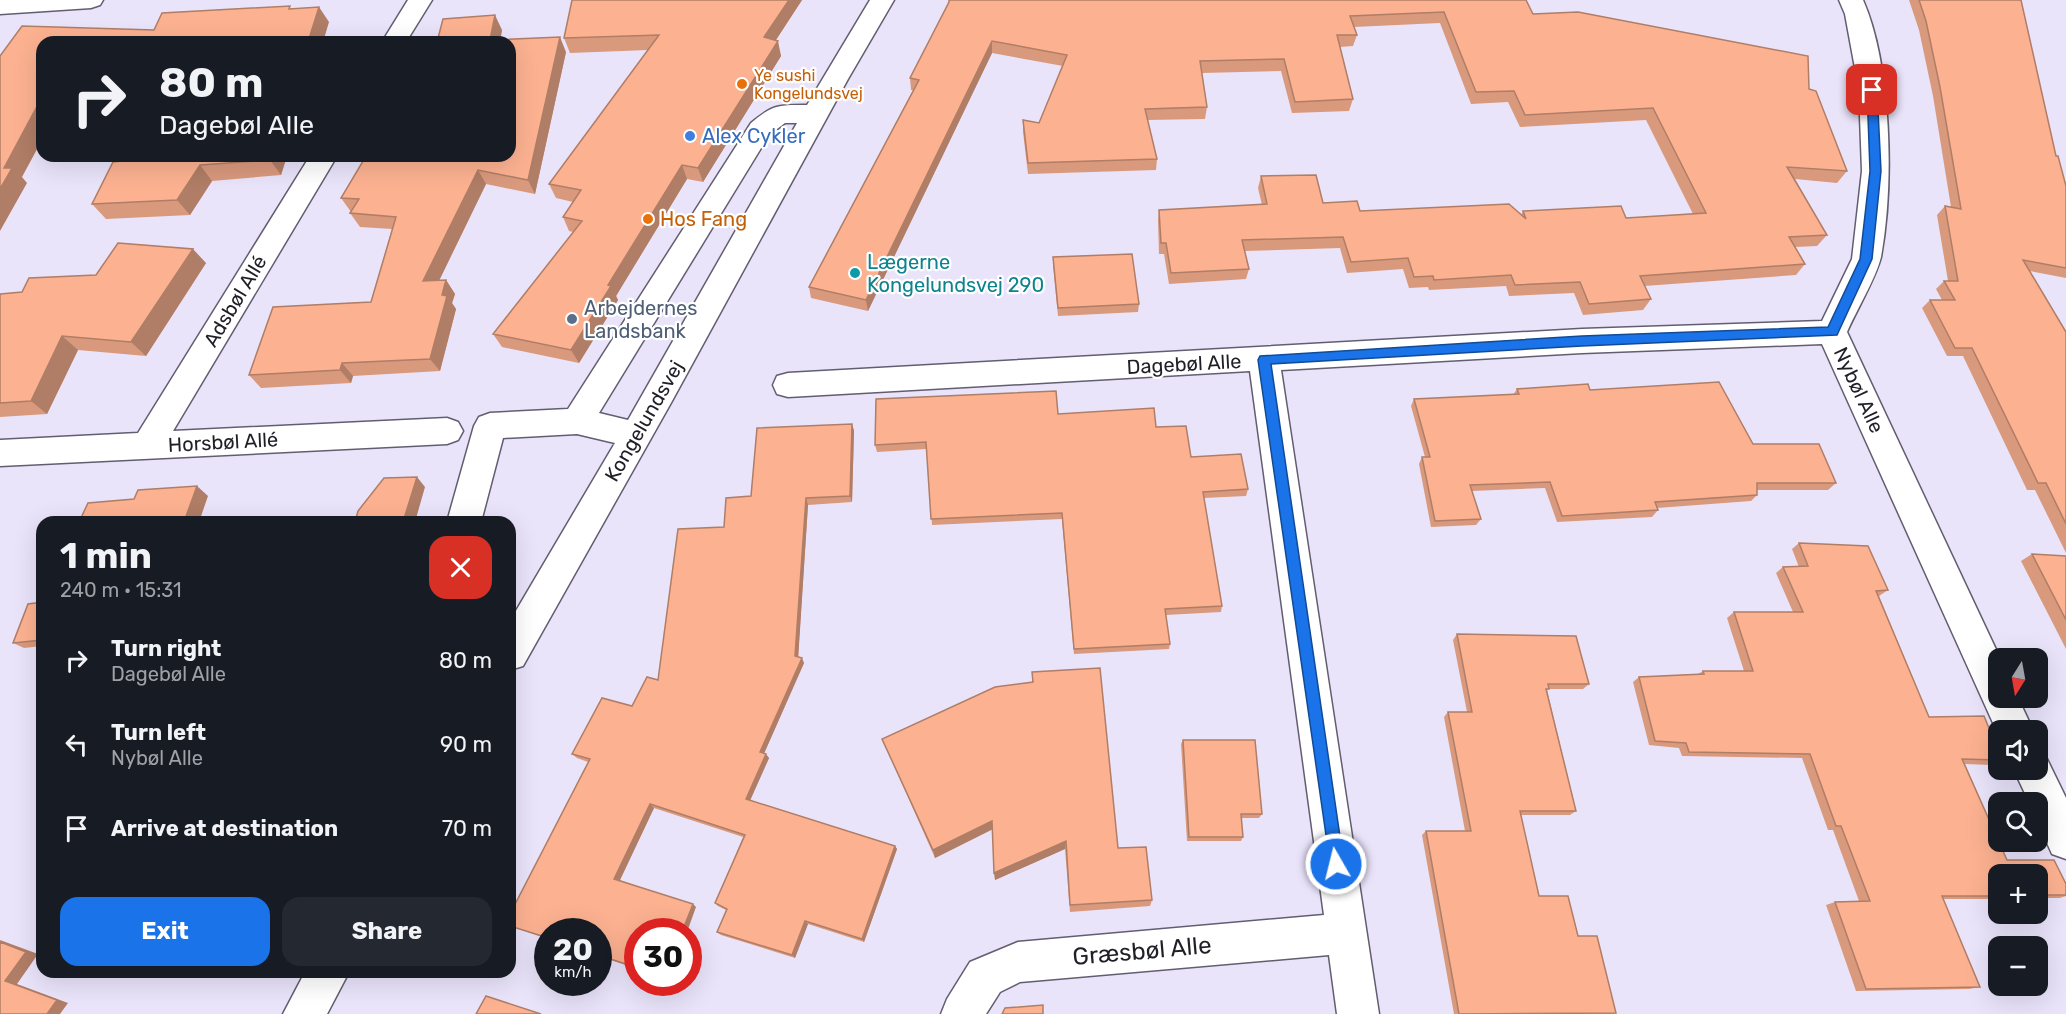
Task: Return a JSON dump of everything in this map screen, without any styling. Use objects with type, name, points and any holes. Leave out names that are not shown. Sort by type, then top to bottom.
[{"type":"street","points":[[3,10],[92,0]]},
{"type":"street","points":[[398,36],[420,0]]},
{"type":"street","name":"Kongelundsvej","points":[[516,634],[636,435],[815,114],[882,0]]},
{"type":"street","name":"Nybøl Alle","points":[[1851,0],[1857,14],[1872,90],[1876,171],[1866,259],[1832,332],[1988,671]]},
{"type":"street","points":[[577,421],[760,129],[779,114],[815,114]]},
{"type":"street","name":"Adsbøl Allé","points":[[147,446],[320,162]]},
{"type":"street","name":"Dagebøl Alle","points":[[788,385],[1582,341],[1832,332]]},
{"type":"street","points":[[1264,360],[1358,1014]]},
{"type":"street","points":[[466,516],[490,426],[577,421],[636,435]]},
{"type":"street","name":"Horsbøl Allé","points":[[0,453],[447,430]]},
{"type":"street","points":[[2038,780],[2066,840]]},
{"type":"street","name":"Græsbøl Alle","points":[[962,1014],[985,977],[1018,962],[1346,933]]},
{"type":"street","points":[[304,1014],[325,978]]},
{"type":"building","points":[[572,0],[789,0],[764,37],[778,41],[698,168],[682,165],[571,350],[493,334],[582,221],[563,217],[581,190],[549,184],[659,35],[564,38]]},
{"type":"building","points":[[949,0],[1526,0],[1533,14],[1578,12],[1808,56],[1809,89],[1816,91],[1847,171],[1787,167],[1827,235],[1789,237],[1805,264],[1640,276],[1651,299],[1589,304],[1580,282],[1515,285],[1511,275],[1434,280],[1433,276],[1414,277],[1408,258],[1351,262],[1343,237],[1242,240],[1249,269],[1171,273],[1166,243],[1161,243],[1159,210],[1267,204],[1261,176],[1316,175],[1323,203],[1357,201],[1360,211],[1509,204],[1526,219],[1523,211],[1621,206],[1626,218],[1706,213],[1653,108],[1525,115],[1514,91],[1476,92],[1444,12],[1350,16],[1357,35],[1337,35],[1353,99],[1295,102],[1284,59],[1200,61],[1207,107],[1145,109],[1157,159],[1028,163],[1023,120],[1039,123],[1067,55],[992,41],[866,300],[809,287],[919,80],[910,78]]},
{"type":"building","points":[[1919,0],[2021,0],[2056,156],[2058,156],[2066,186],[2066,268],[2023,260],[2066,332],[2066,524],[2046,483],[2038,483],[1972,348],[1955,348],[1930,300],[1955,300],[1944,281],[1958,281],[1945,206],[1961,209],[1940,87],[1926,21]]},
{"type":"building","points":[[290,6],[289,9],[319,7],[310,36],[36,36],[36,108],[4,168],[12,168],[0,189],[0,56],[22,26],[154,30],[162,13]]},
{"type":"building","points":[[495,15],[491,36],[439,36],[443,19]]},
{"type":"building","points":[[560,37],[528,180],[478,170],[423,281],[446,280],[442,295],[447,296],[430,359],[342,363],[340,370],[249,375],[273,307],[371,302],[396,217],[350,213],[359,199],[341,198],[362,162],[516,162],[516,39]]},
{"type":"building","points":[[113,162],[242,162],[200,165],[177,200],[92,204]]},
{"type":"building","points":[[118,243],[193,249],[131,342],[62,336],[31,401],[0,403],[0,294],[22,292],[29,278],[96,275]]},
{"type":"building","points":[[1132,254],[1139,304],[1058,308],[1053,257]]},
{"type":"building","points":[[1719,382],[1753,444],[1819,444],[1836,483],[1757,483],[1757,495],[1655,502],[1658,510],[1562,516],[1550,482],[1470,485],[1481,519],[1435,521],[1422,457],[1430,457],[1414,399],[1519,394],[1517,389],[1588,384],[1590,390]]},
{"type":"building","points":[[1056,391],[1058,414],[1154,408],[1156,427],[1186,426],[1191,457],[1241,454],[1248,489],[1203,492],[1222,606],[1165,609],[1170,644],[1074,649],[1062,513],[931,519],[926,442],[875,445],[876,399]]},
{"type":"building","points":[[852,424],[850,496],[806,498],[795,656],[802,658],[760,752],[766,754],[746,799],[895,846],[862,939],[805,921],[792,955],[717,932],[727,909],[715,903],[745,835],[650,804],[614,879],[693,904],[688,918],[624,918],[624,963],[612,960],[612,918],[534,918],[534,934],[516,928],[516,902],[590,759],[572,754],[602,698],[632,706],[647,677],[658,680],[678,529],[724,527],[726,498],[751,496],[757,428]]},
{"type":"building","points":[[417,477],[405,516],[357,516],[358,511],[384,478]]},
{"type":"building","points":[[197,486],[186,516],[82,516],[88,503],[134,499],[138,490]]},
{"type":"building","points":[[1799,543],[1868,546],[1888,590],[1876,591],[1929,717],[1984,716],[1988,726],[1988,760],[1962,759],[1988,817],[1988,852],[2003,852],[2007,860],[2054,860],[2066,884],[2066,895],[2048,895],[2048,864],[1988,864],[1988,896],[1942,896],[1980,987],[1866,989],[1835,902],[1870,901],[1841,826],[1836,826],[1810,754],[1689,752],[1686,743],[1655,741],[1639,677],[1704,674],[1703,671],[1753,671],[1734,612],[1803,612],[1783,567],[1808,566]]},
{"type":"building","points":[[2032,554],[2066,556],[2066,620]]},
{"type":"building","points":[[36,603],[36,641],[13,643],[28,604]]},
{"type":"building","points":[[1457,634],[1576,636],[1589,684],[1548,684],[1549,689],[1546,689],[1576,811],[1520,811],[1539,896],[1568,896],[1578,936],[1597,936],[1616,1013],[1459,1014],[1426,831],[1471,831],[1448,712],[1472,712]]},
{"type":"building","points":[[1100,668],[1118,848],[1146,847],[1152,900],[1070,905],[1066,841],[994,873],[992,821],[933,850],[882,739],[995,687],[1033,682],[1032,672]]},
{"type":"building","points":[[1183,740],[1255,740],[1262,814],[1241,814],[1243,837],[1189,837]]},
{"type":"building","points":[[0,942],[26,952],[5,981],[57,1000],[47,1014],[0,1014]]},
{"type":"building","points":[[486,996],[541,1014],[476,1014]]},
{"type":"building","points":[[1043,1005],[1043,1014],[1002,1014],[1005,1008]]},
{"type":"place","name":"Ye sushi Kongelundsvej","points":[[742,84]]},
{"type":"place","name":"Alex Cykler","points":[[690,136]]},
{"type":"place","name":"Hos Fang","points":[[648,219]]},
{"type":"place","name":"Lægerne Kongelundsvej 290","points":[[855,273]]},
{"type":"place","name":"Arbejdernes Landsbank","points":[[572,319]]},
{"type":"route","points":[[1336,864],[1264,360],[1582,341],[1832,332],[1866,259],[1876,171],[1872,90]]}]
